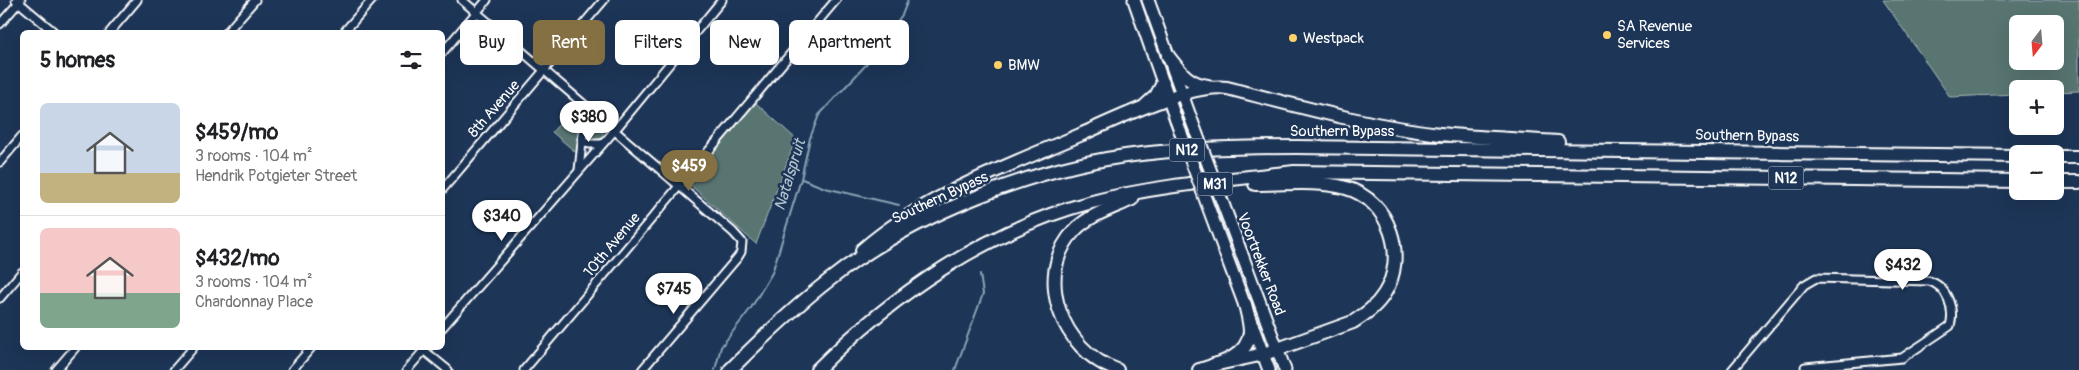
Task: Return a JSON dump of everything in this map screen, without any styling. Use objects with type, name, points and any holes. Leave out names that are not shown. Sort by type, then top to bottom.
[{"type":"highway","points":[[1168,56],[1186,79],[1194,83],[1227,88],[1330,115],[1440,134],[1579,143],[1662,151]]},
{"type":"highway","points":[[1140,109],[1153,99],[1163,83]]},
{"type":"highway","points":[[828,280],[882,233],[979,178],[1140,109],[1211,87]]},
{"type":"highway","name":"Southern Bypass","points":[[730,370],[761,338],[828,280],[855,261],[896,237],[946,211],[999,188],[1042,174],[1139,154],[1239,147],[2009,156]]},
{"type":"highway","points":[[2064,157],[2079,157]]},
{"type":"highway","name":"N12","points":[[817,370],[868,323],[969,252],[1010,230],[1093,202],[1190,183],[1294,172],[2009,181]]},
{"type":"highway","points":[[2064,182],[2079,182]]},
{"type":"highway","points":[[1190,183],[1306,184],[1347,188],[1369,200],[1380,211],[1388,224],[1393,240],[1394,267],[1385,293],[1378,303],[1366,314],[1353,322],[1278,350],[1200,370]]},
{"type":"highway","points":[[1117,370],[1096,360],[1076,340],[1059,310],[1055,296],[1054,268],[1058,253],[1076,229],[1090,219],[1147,191]]},
{"type":"highway","points":[[1214,366],[1232,358],[1244,349],[1250,330],[1245,304]]},
{"type":"main road","name":"Voortrekker Road","points":[[1134,0],[1168,99],[1269,370]]},
{"type":"main road","name":"Voortrekker Road","points":[[1148,0],[1285,370]]},
{"type":"street","points":[[112,30],[137,0]]},
{"type":"street","points":[[229,30],[255,0]]},
{"type":"street","points":[[346,30],[372,0]]},
{"type":"street","points":[[462,0],[615,130],[733,232],[742,242],[741,252],[642,370]]},
{"type":"street","points":[[445,50],[487,0]]},
{"type":"street","name":"8th Avenue","points":[[445,187],[604,0]]},
{"type":"street","points":[[445,325],[615,130],[722,0]]},
{"type":"street","name":"10th Avenue","points":[[524,370],[836,0]]},
{"type":"street","points":[[0,24],[18,1],[52,30]]},
{"type":"street","points":[[579,170],[586,106]]},
{"type":"street","points":[[0,162],[20,138]]},
{"type":"street","points":[[582,139],[589,144],[602,144]]},
{"type":"street","points":[[0,298],[20,274]]},
{"type":"street","points":[[1732,370],[1804,285],[1816,278],[1930,281],[1939,285],[1945,292],[1951,314],[1950,326],[1902,358],[1805,367]]},
{"type":"street","points":[[56,370],[73,350]]},
{"type":"street","points":[[174,370],[191,350]]},
{"type":"street","points":[[292,370],[309,350]]},
{"type":"street","points":[[407,370],[422,350]]},
{"type":"street","points":[[426,350],[448,370]]},
{"type":"green space","points":[[1883,0],[2079,0],[2079,91],[2064,92],[2064,80],[2009,80],[2009,94],[1950,97]]},
{"type":"green space","points":[[756,103],[796,139],[756,244],[688,183]]},
{"type":"green space","points":[[576,105],[583,111],[579,155],[552,132]]},
{"type":"green space","points":[[595,125],[603,133],[595,141],[587,133]]},
{"type":"waterway","name":"Natalspruit","points":[[715,370],[721,347],[751,308],[772,273],[801,179],[810,138],[819,115],[864,67],[902,15],[908,0]]},
{"type":"waterway","points":[[802,179],[825,188],[899,205]]},
{"type":"waterway","points":[[955,370],[983,294],[980,274]]},
{"type":"place","name":"SA Revenue Services","points":[[1607,35]]},
{"type":"place","name":"Westpack","points":[[1293,38]]},
{"type":"place","name":"BMW","points":[[998,65]]}]
